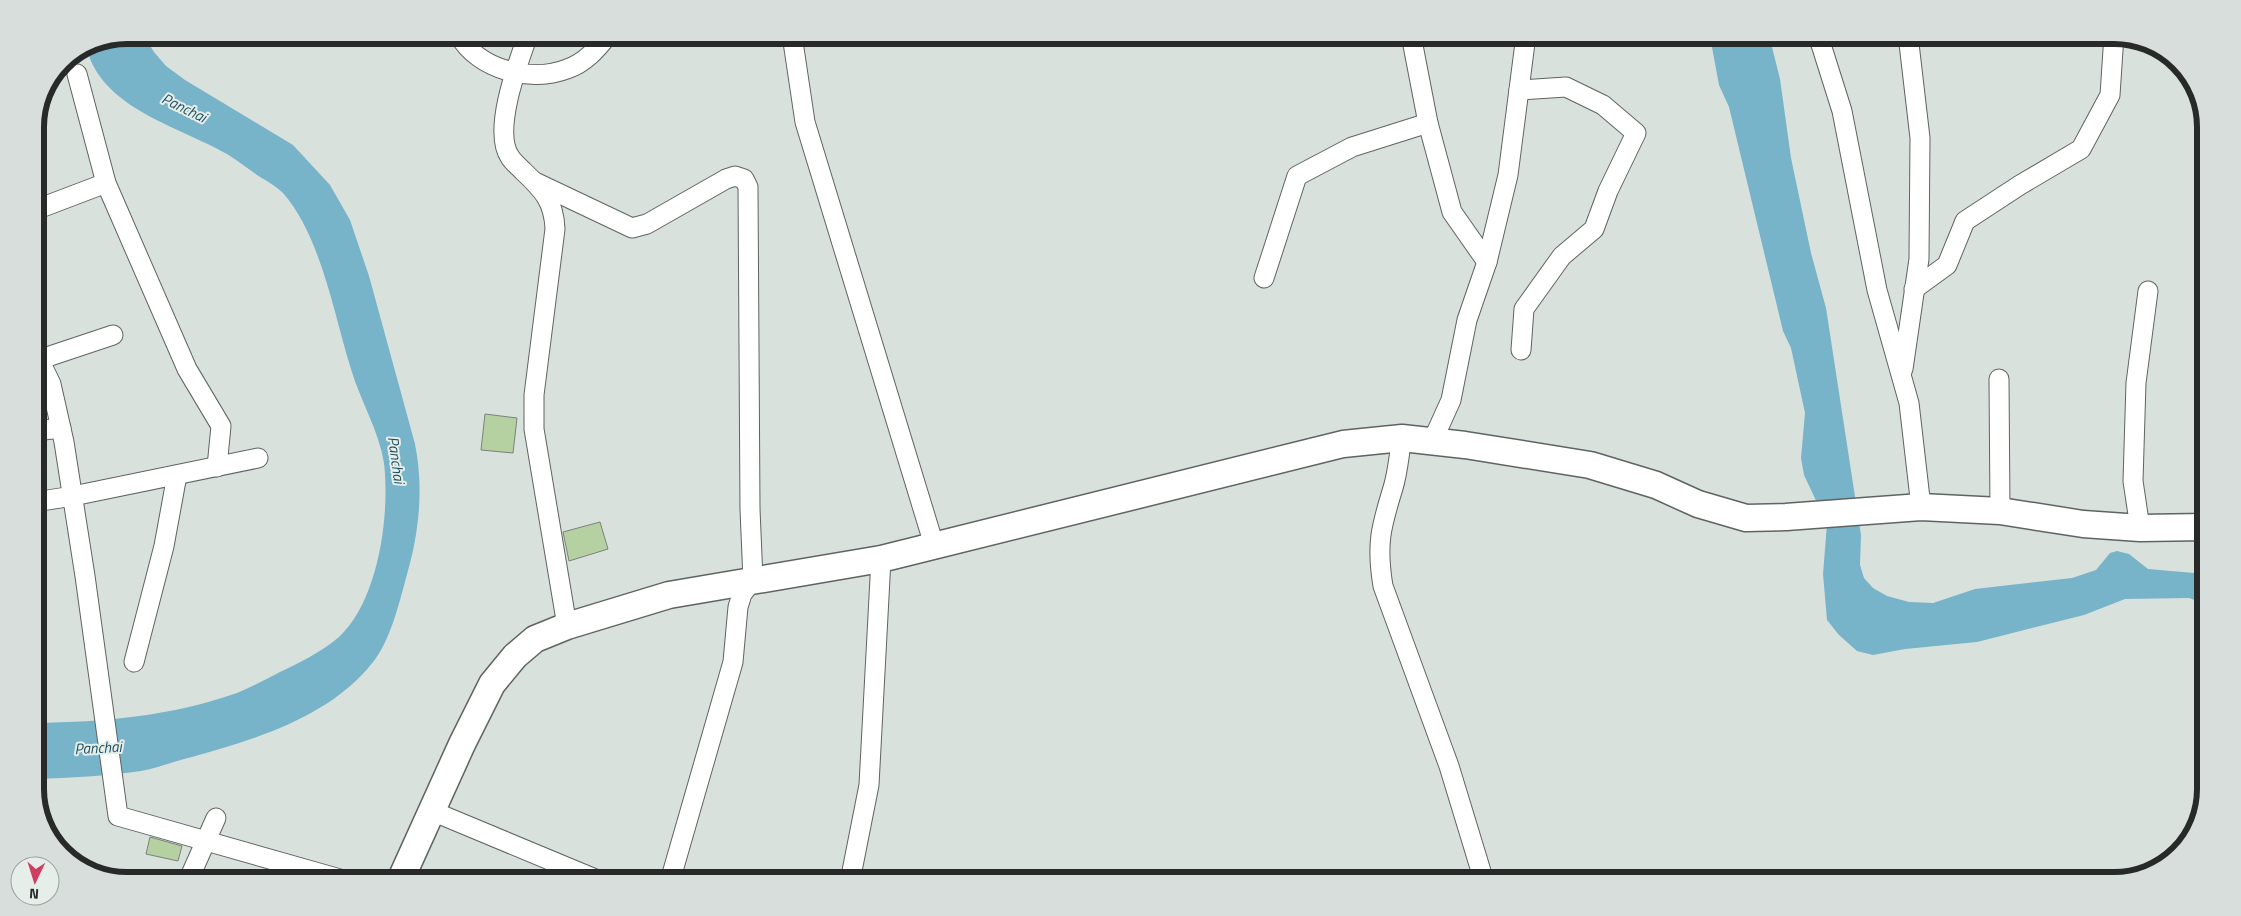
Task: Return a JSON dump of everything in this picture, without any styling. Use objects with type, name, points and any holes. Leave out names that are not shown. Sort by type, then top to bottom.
[{"type":"street","points":[[464,44],[478,57],[495,67],[514,73],[546,74],[568,69],[592,54],[600,44]]},
{"type":"street","points":[[525,44],[514,73],[503,128],[504,144],[510,158],[536,182],[550,201],[554,212],[555,229],[534,395],[534,429],[566,626]]},
{"type":"street","points":[[793,44],[805,122],[934,545]]},
{"type":"street","points":[[1413,44],[1428,123],[1452,212],[1487,262]]},
{"type":"street","points":[[1432,442],[1451,400],[1467,320],[1487,262],[1508,175],[1525,44]]},
{"type":"street","points":[[1821,44],[1842,111],[1877,290],[1908,402],[1921,507]]},
{"type":"street","points":[[1901,377],[1919,259],[1920,138],[1909,44]]},
{"type":"street","points":[[1914,289],[1947,265],[1965,221],[2020,185],[2081,149],[2110,95],[2113,44]]},
{"type":"street","points":[[77,74],[106,183],[187,369],[222,426],[217,467]]},
{"type":"street","points":[[1519,90],[1566,87],[1603,105],[1636,133],[1608,191],[1594,229],[1562,256],[1524,309],[1521,350]]},
{"type":"street","points":[[1264,278],[1297,176],[1352,147],[1428,123]]},
{"type":"street","points":[[536,182],[632,228],[647,224],[726,179],[735,176],[744,179],[748,187],[750,509],[754,566],[753,580],[742,594],[738,607],[732,662],[673,872]]},
{"type":"street","points":[[44,207],[106,183]]},
{"type":"street","points":[[2140,528],[2133,481],[2136,393],[2148,291]]},
{"type":"street","points":[[44,356],[112,335]]},
{"type":"street","points":[[44,371],[51,384],[73,496],[118,816],[314,872]]},
{"type":"street","points":[[1999,379],[2000,511]]},
{"type":"street","points":[[44,430],[61,428]]},
{"type":"street","points":[[1402,438],[1393,487],[1382,522],[1379,556],[1383,586],[1449,766],[1481,872]]},
{"type":"street","points":[[404,872],[492,684],[515,656],[535,639],[566,626],[669,595],[881,559],[1343,444],[1402,438],[1590,465],[1656,485],[1698,504],[1746,518],[1786,517],[1921,507],[2000,511],[2083,524],[2140,528],[2197,527]]},
{"type":"street","points":[[44,501],[258,458]]},
{"type":"street","points":[[134,662],[164,546],[177,475]]},
{"type":"street","points":[[852,872],[869,784],[881,559]]},
{"type":"street","points":[[432,811],[578,872]]},
{"type":"street","points":[[192,872],[216,818]]},
{"type":"water","name":"Panchai","points":[[149,44],[166,66],[185,80],[293,145],[330,185],[350,220],[369,276],[415,444],[418,461],[419,511],[414,545],[400,599],[384,644],[373,662],[356,681],[336,698],[266,734],[154,768],[101,775],[44,779],[44,723],[138,716],[212,701],[254,686],[318,652],[339,637],[353,621],[364,601],[372,579],[379,555],[385,506],[382,451],[355,381],[317,253],[296,211],[277,188],[227,154],[143,113],[124,100],[107,85],[94,67],[89,54],[95,50],[110,45]]},
{"type":"water","points":[[1711,44],[1771,44],[1780,79],[1791,158],[1811,253],[1826,308],[1861,535],[1860,565],[1864,578],[1873,588],[1887,596],[1909,602],[1933,603],[1975,589],[2072,578],[2096,570],[2110,553],[2117,551],[2129,554],[2148,569],[2197,573],[2197,601],[2189,598],[2125,599],[2084,615],[1977,642],[1905,649],[1873,655],[1857,651],[1839,635],[1827,620],[1823,574],[1827,524],[1804,475],[1801,458],[1805,413],[1791,348],[1783,331],[1729,107],[1719,85]]},
{"type":"building","points":[[485,414],[517,418],[513,453],[481,450]]},
{"type":"building","points":[[600,522],[608,549],[569,561],[563,532]]},
{"type":"building","points":[[150,837],[182,846],[178,861],[146,854]]}]
